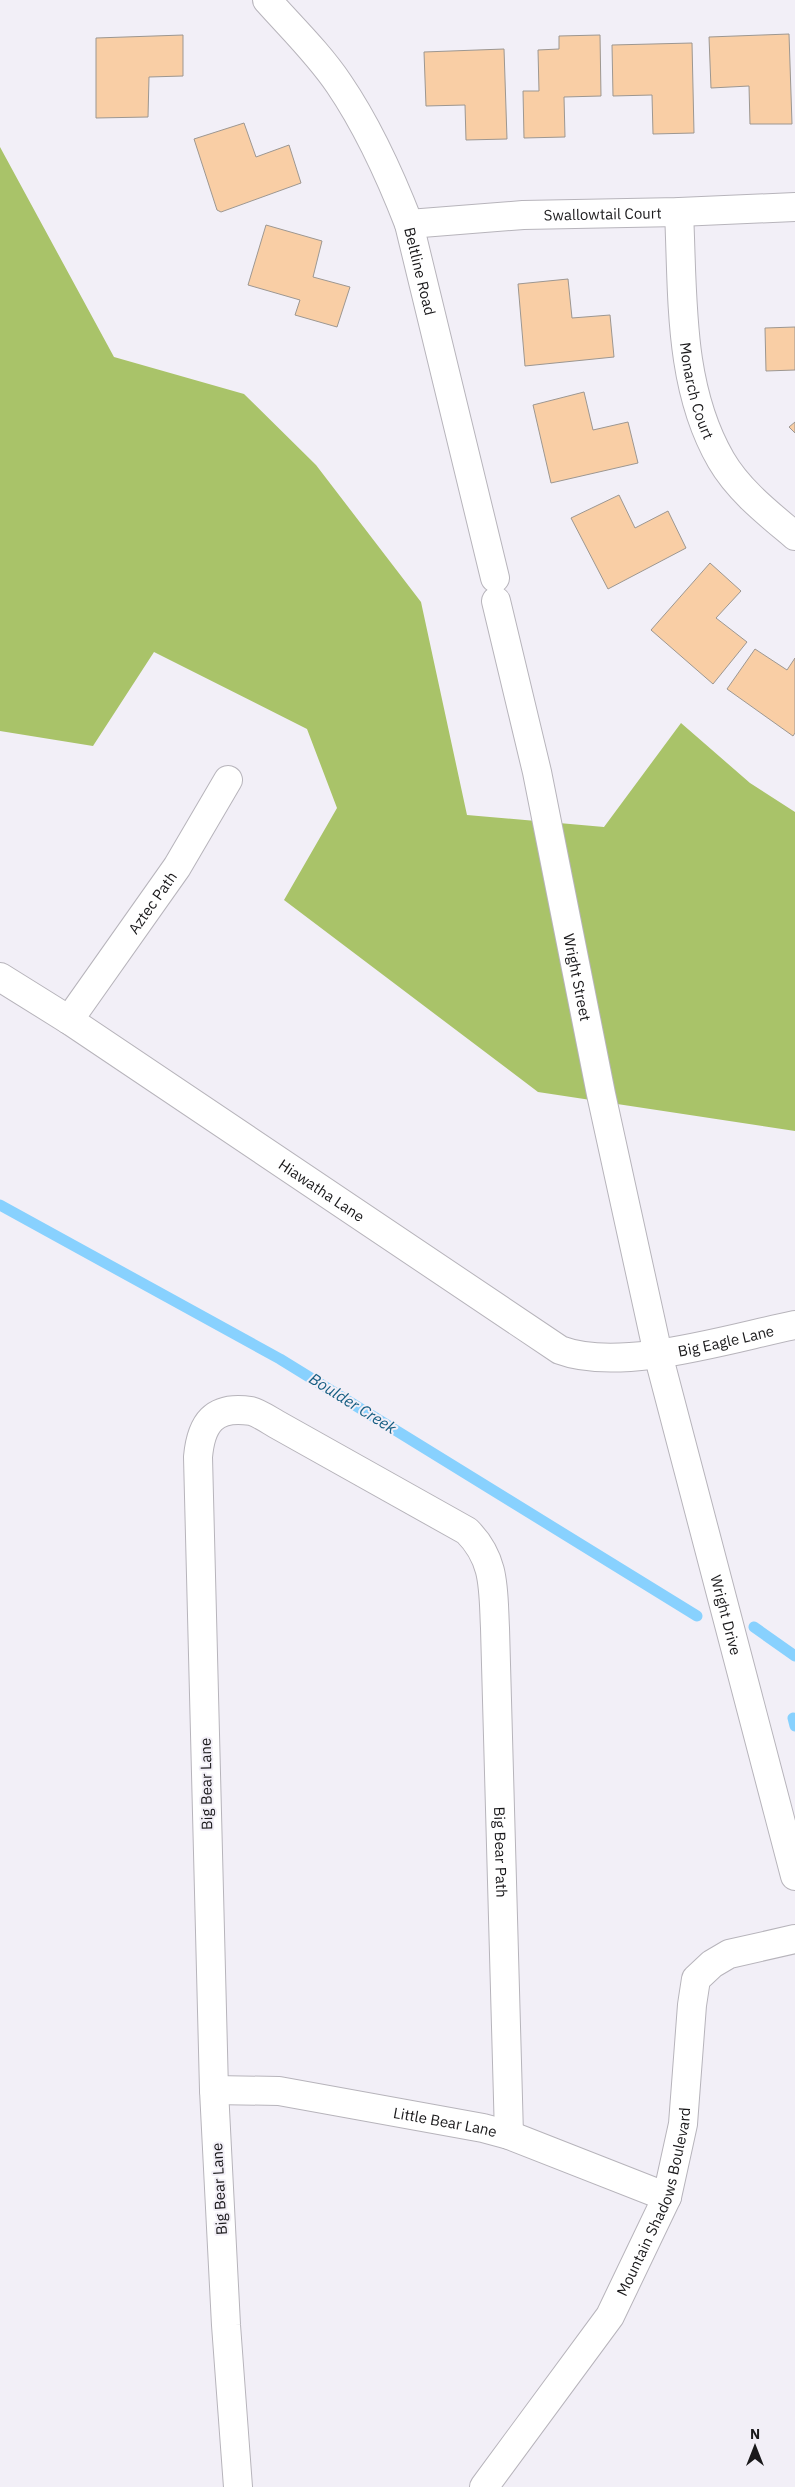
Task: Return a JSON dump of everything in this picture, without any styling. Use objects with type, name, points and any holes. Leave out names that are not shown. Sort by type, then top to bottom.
[{"type":"street","name":"Beltline Road","points":[[267,0],[338,82],[366,126],[388,171],[409,224],[495,589]]},
{"type":"street","name":"Swallowtail Court","points":[[409,224],[523,215],[679,212],[795,206]]},
{"type":"street","name":"Monarch Court","points":[[679,212],[686,354],[710,437],[722,461],[742,489],[795,536]]},
{"type":"street","name":"Wright Street","points":[[495,589],[537,772],[601,1094],[658,1354]]},
{"type":"street","name":"Aztec Path","points":[[69,1020],[177,868],[228,780]]},
{"type":"street","name":"Hiawatha Lane","points":[[4,988],[69,1020],[547,1343],[583,1357],[602,1359],[658,1354]]},
{"type":"street","name":"Big Eagle Lane","points":[[658,1354],[795,1325]]},
{"type":"street","name":"Wright Drive","points":[[658,1354],[795,1876]]},
{"type":"street","name":"Big Bear Lane","points":[[238,2487],[226,2325],[214,2090],[198,1457],[200,1438],[207,1421],[219,1414],[233,1412],[252,1411],[260,1415],[467,1531],[477,1542],[491,1570]]},
{"type":"street","name":"Big Bear Path","points":[[491,1570],[509,2135]]},
{"type":"street","name":"Mountain Shadows Boulevard","points":[[484,2487],[610,2316],[667,2197],[683,2124],[691,2014],[696,1979],[712,1964],[728,1954],[795,1939]]},
{"type":"street","name":"Little Bear Lane","points":[[214,2090],[279,2091],[382,2109],[509,2135],[667,2197]]},
{"type":"green space","points":[[0,147],[114,357],[244,394],[316,465],[421,602],[467,815],[604,827],[681,723],[750,783],[795,812],[795,1131],[538,1092],[284,900],[337,808],[307,729],[154,652],[93,746],[0,731]]},
{"type":"building","points":[[789,34],[792,124],[750,124],[749,86],[711,88],[709,37]]},
{"type":"building","points":[[183,35],[183,76],[149,77],[148,117],[96,118],[96,38]]},
{"type":"building","points":[[600,35],[601,96],[564,97],[565,137],[524,138],[523,91],[539,91],[538,50],[559,49],[559,36]]},
{"type":"building","points":[[692,43],[694,133],[653,134],[652,95],[613,96],[612,45]]},
{"type":"building","points":[[504,49],[507,139],[466,140],[465,105],[426,106],[424,52]]},
{"type":"building","points":[[244,123],[256,157],[289,145],[301,183],[221,212],[217,210],[194,139]]},
{"type":"building","points":[[266,225],[322,241],[313,277],[350,287],[337,327],[295,315],[300,300],[248,285]]},
{"type":"building","points":[[568,279],[572,318],[610,315],[614,357],[525,366],[518,284]]},
{"type":"building","points":[[795,327],[795,370],[766,371],[765,328]]},
{"type":"building","points":[[584,392],[593,430],[628,422],[638,463],[551,483],[533,405]]},
{"type":"building","points":[[795,422],[795,433],[789,427]]},
{"type":"building","points":[[619,495],[635,528],[668,511],[686,548],[608,589],[571,518]]},
{"type":"building","points":[[710,563],[741,591],[716,618],[747,642],[713,684],[651,630]]},
{"type":"building","points":[[755,649],[787,670],[795,658],[795,733],[793,736],[727,689]]},
{"type":"waterway","name":"Boulder Creek","points":[[0,1205],[280,1359],[697,1616]]},
{"type":"waterway","name":"Boulder Creek","points":[[754,1627],[795,1656]]},
{"type":"waterway","points":[[793,1718],[795,1726]]}]
